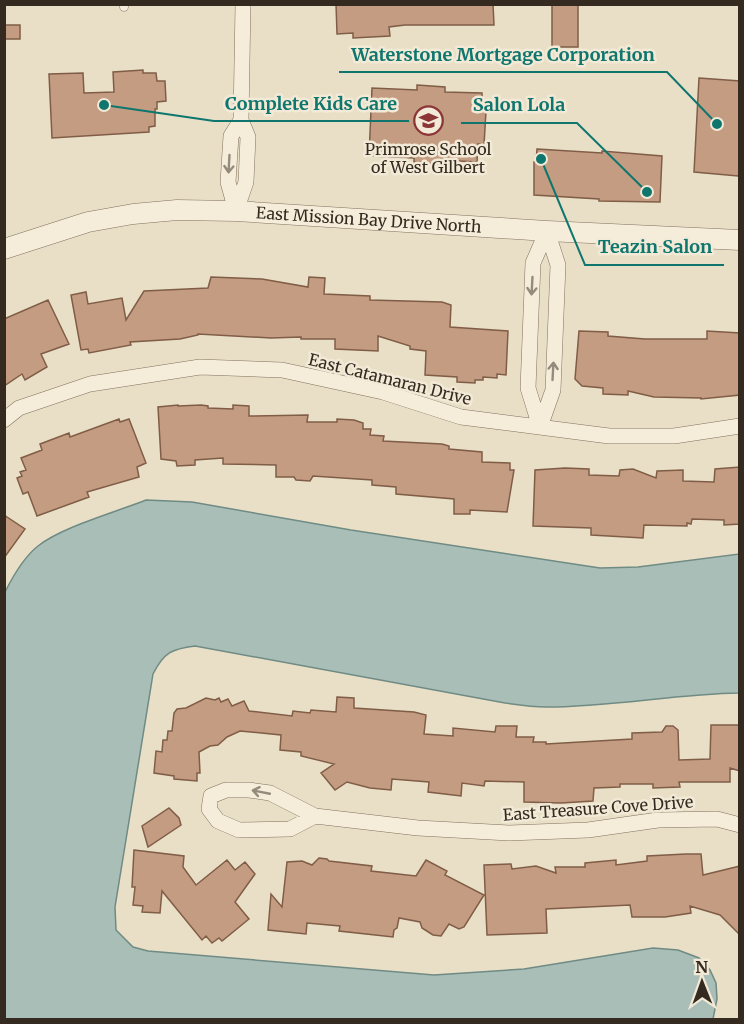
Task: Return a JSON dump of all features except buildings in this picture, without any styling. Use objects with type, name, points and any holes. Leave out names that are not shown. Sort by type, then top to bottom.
[{"type":"street","points":[[236,211],[228,182],[231,136],[241,120],[243,4]]},
{"type":"street","name":"East Mission Bay Drive North","points":[[4,249],[88,222],[133,214],[177,210],[236,211],[547,231],[740,240]]},
{"type":"street","points":[[540,427],[528,388],[533,263],[547,231]]},
{"type":"street","points":[[540,427],[553,390],[558,265],[547,231]]},
{"type":"street","name":"East Catamaran Drive","points":[[4,420],[19,408],[90,384],[200,367],[282,370],[383,392],[461,417],[609,436],[674,436],[740,426]]},
{"type":"street","name":"East Treasure Cove Drive","points":[[315,816],[290,829],[239,830],[218,821],[209,809],[211,796],[226,790],[249,790],[270,793],[315,816],[418,828],[509,833],[588,830],[658,820],[717,819],[740,825]]},
{"type":"water","points":[[146,500],[192,502],[351,530],[600,568],[638,567],[739,554],[739,693],[595,705],[536,707],[195,646],[175,650],[165,656],[153,674],[115,907],[116,930],[133,947],[148,951],[434,975],[524,969],[653,948],[678,950],[699,958],[710,970],[716,983],[717,999],[713,1019],[5,1019],[5,592],[15,573],[28,556],[48,539],[75,526]]},
{"type":"place","name":"Complete Kids Care","points":[[104,105]]},
{"type":"place","name":"Primrose School of West Gilbert","points":[[428,121]]},
{"type":"place","name":"Waterstone Mortgage Corporation","points":[[717,124]]},
{"type":"place","name":"Teazin Salon","points":[[541,159]]},
{"type":"place","name":"Salon Lola","points":[[647,192]]}]
